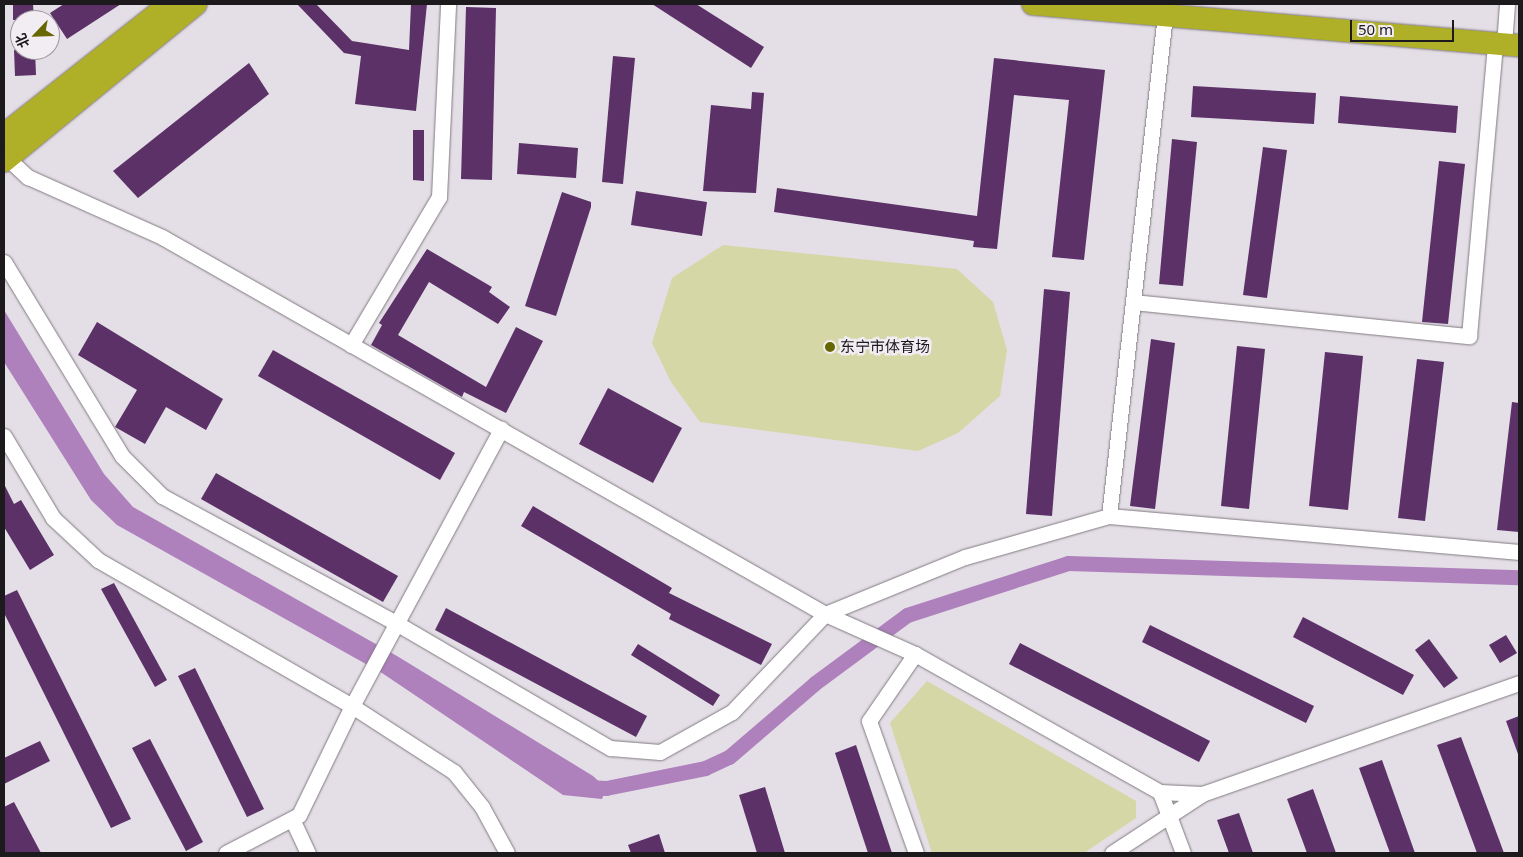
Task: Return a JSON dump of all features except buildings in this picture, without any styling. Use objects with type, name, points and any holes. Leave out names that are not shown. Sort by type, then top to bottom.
[{"type":"highway","points":[[1033,4],[1156,11],[1506,45]]},
{"type":"highway","points":[[4,135],[185,5]]},
{"type":"highway","points":[[5,158],[185,5]]},
{"type":"street","points":[[351,345],[439,197],[448,4]]},
{"type":"street","points":[[1133,302],[1469,336],[1506,45],[1507,4]]},
{"type":"street","points":[[1109,516],[1133,302],[1156,11]]},
{"type":"street","points":[[5,158],[28,177],[162,237],[825,614],[912,653],[1160,792],[1202,794]]},
{"type":"street","points":[[4,262],[122,456],[140,478],[162,496],[396,623],[610,748],[660,752],[732,712],[825,614],[965,557],[1109,516],[1519,552]]},
{"type":"street","points":[[226,853],[299,815],[368,675],[501,430]]},
{"type":"street","points":[[4,436],[53,518],[98,560],[352,706],[454,772],[482,807],[507,853]]},
{"type":"street","points":[[912,653],[869,721],[916,853]]},
{"type":"street","points":[[1112,853],[1202,794],[1519,683]]},
{"type":"street","points":[[1160,792],[1183,853]]},
{"type":"street","points":[[292,819],[308,853]]},
{"type":"green space","name":"东宁市体育场","points":[[723,245],[957,269],[993,302],[1007,350],[1000,396],[958,433],[918,451],[700,422],[671,382],[652,343],[672,278]]},
{"type":"green space","points":[[927,681],[1136,801],[1136,818],[1084,853],[932,853],[890,723]]},
{"type":"shaded area","points":[[4,310],[104,474],[133,507],[397,656],[593,776],[606,788],[602,799],[563,795],[382,673],[117,525],[91,500],[4,362]]},
{"type":"waterway","points":[[586,787],[606,788],[705,768],[729,757],[815,683],[907,615],[1068,563],[1519,577]]},
{"type":"place","name":"东宁市体育场","points":[[830,347]]}]
